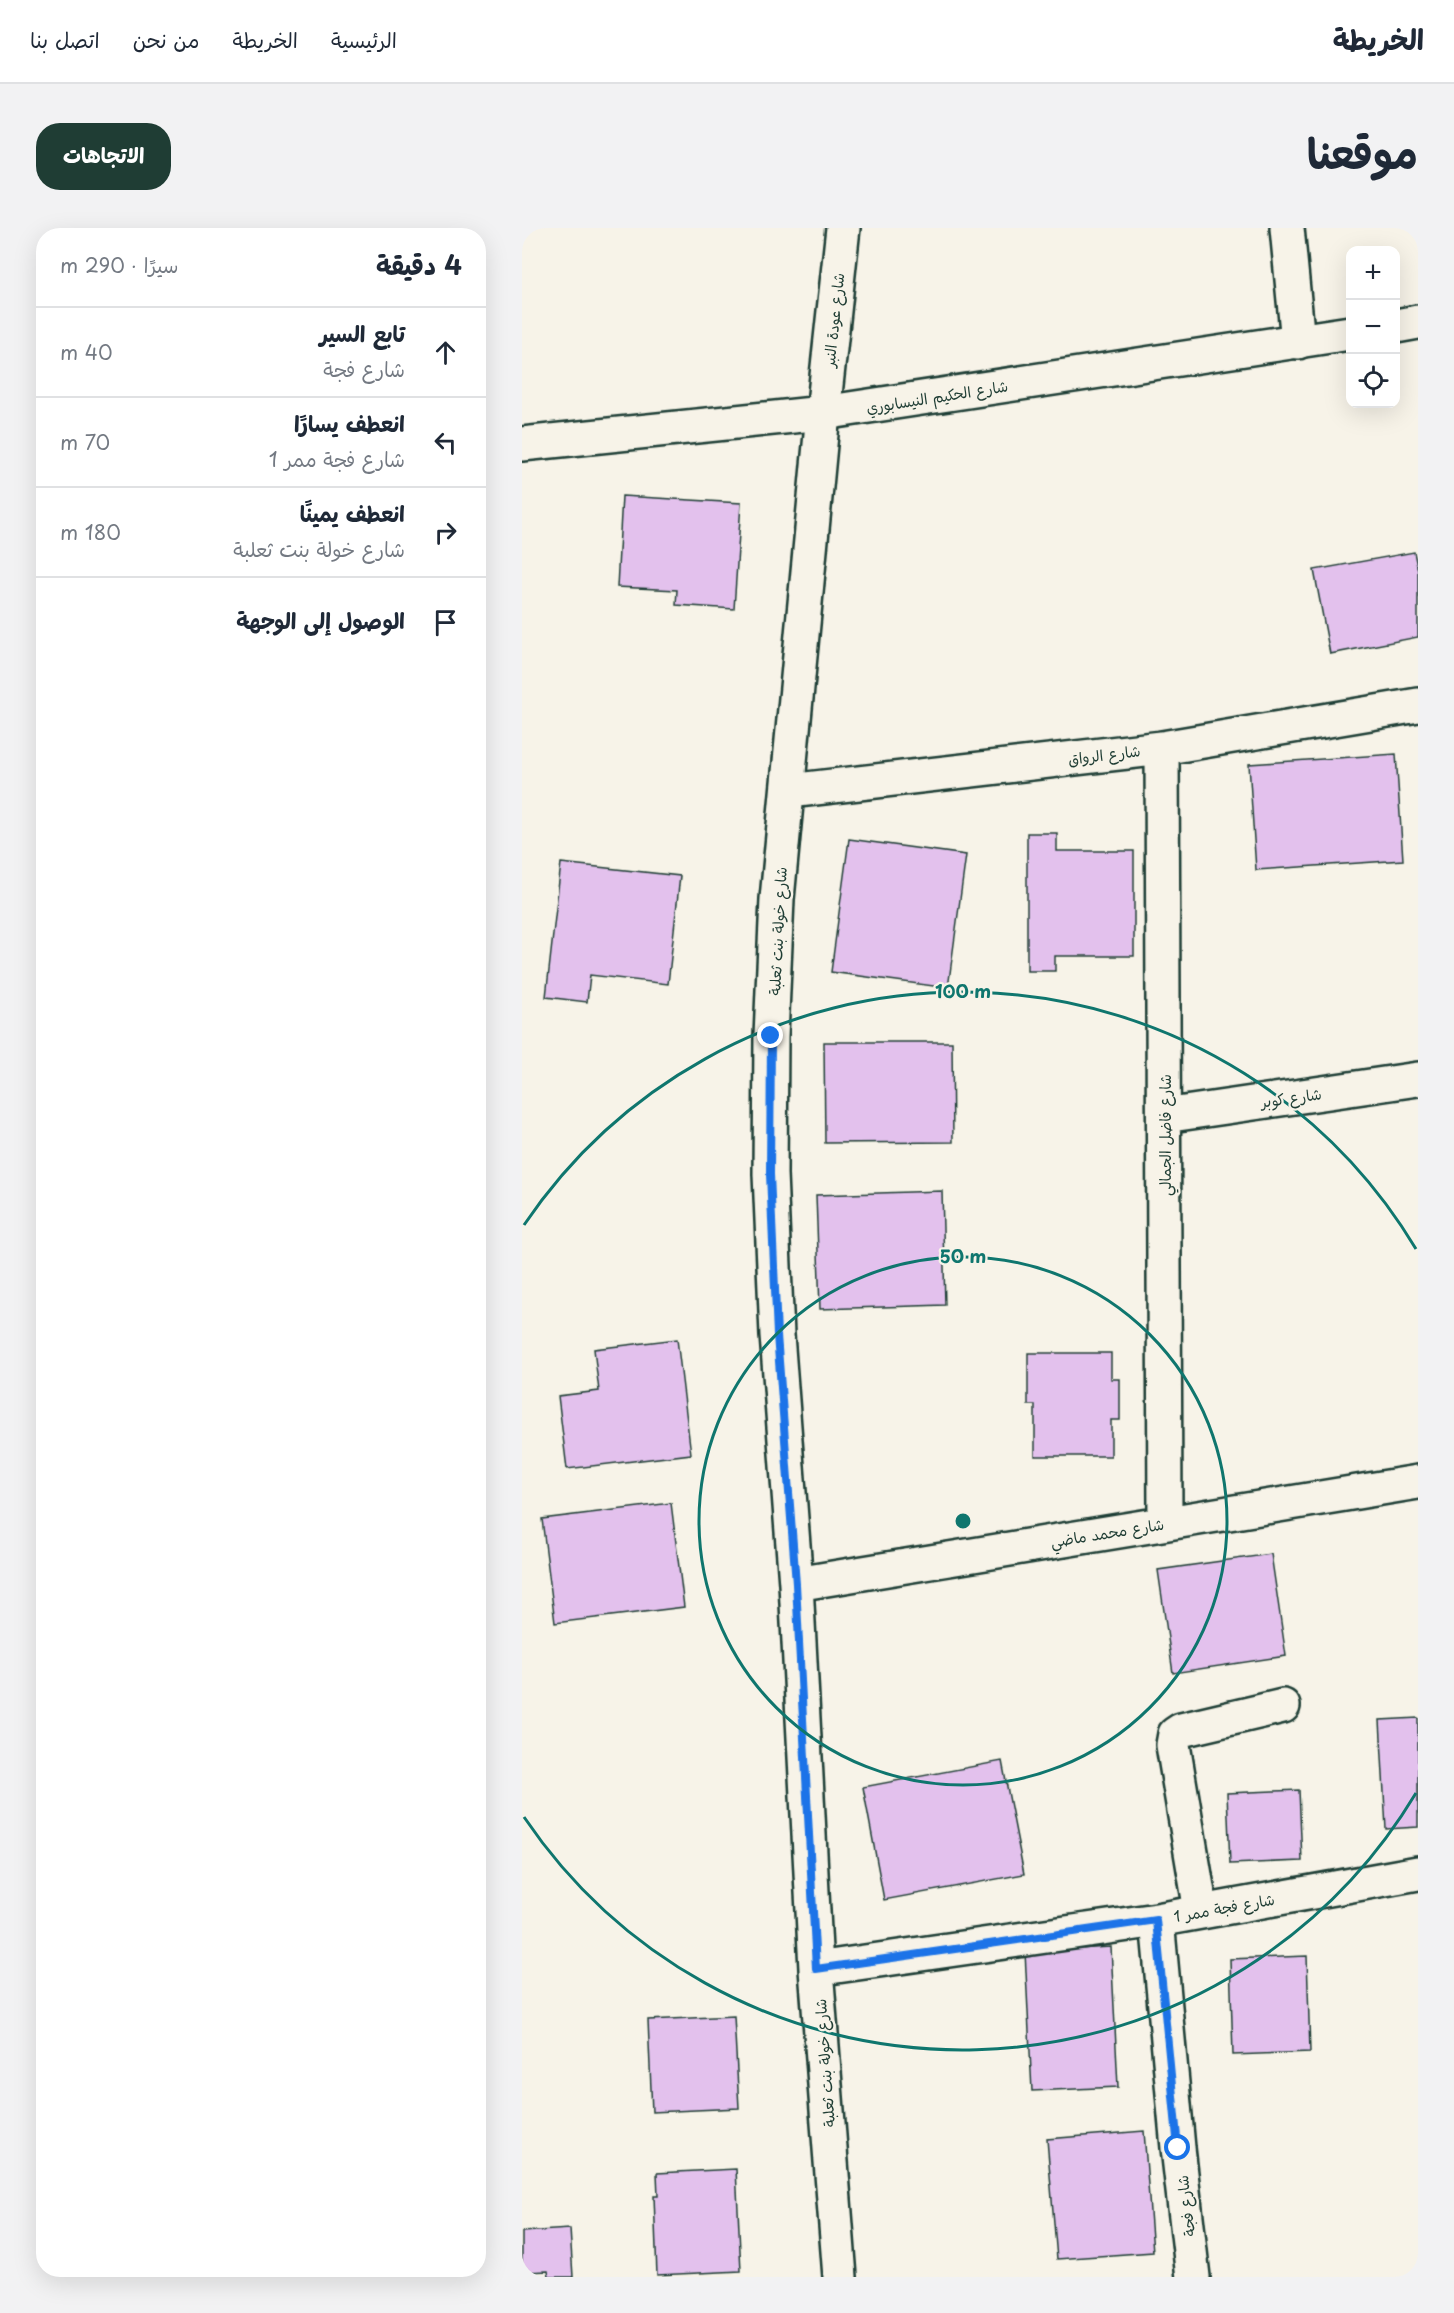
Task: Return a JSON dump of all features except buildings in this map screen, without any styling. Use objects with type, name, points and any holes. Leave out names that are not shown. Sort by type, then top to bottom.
[{"type":"street","name":"شارع عودة النبر","points":[[824,413],[843,228]]},
{"type":"street","points":[[1287,228],[1298,342]]},
{"type":"street","points":[[1400,325],[1418,322]]},
{"type":"street","name":"شارع الحكيم النيسابوري","points":[[522,444],[824,413],[1346,334]]},
{"type":"street","name":"شارع خولة بنت ثعلبة","points":[[824,413],[777,899],[771,1036],[770,1174],[777,1335],[796,1584],[816,1969],[840,2277]]},
{"type":"street","name":"شارع الرواق","points":[[789,791],[1162,748],[1418,705]]},
{"type":"street","name":"شارع فاضل الجمالي","points":[[1162,748],[1165,1522]]},
{"type":"street","name":"شارع كوبر","points":[[1164,1116],[1418,1079]]},
{"type":"street","name":"شارع محمد ماضي","points":[[796,1584],[1418,1482]]},
{"type":"street","points":[[1200,1911],[1173,1745],[1174,1734],[1180,1730],[1283,1706]]},
{"type":"street","name":"شارع فجة ممر 1","points":[[816,1969],[1156,1920],[1418,1873]]},
{"type":"street","name":"شارع فجة","points":[[1156,1920],[1193,2277]]},
{"type":"route","points":[[771,1036],[770,1174],[777,1335],[796,1584],[816,1969],[1156,1920],[1178,2148]]}]
